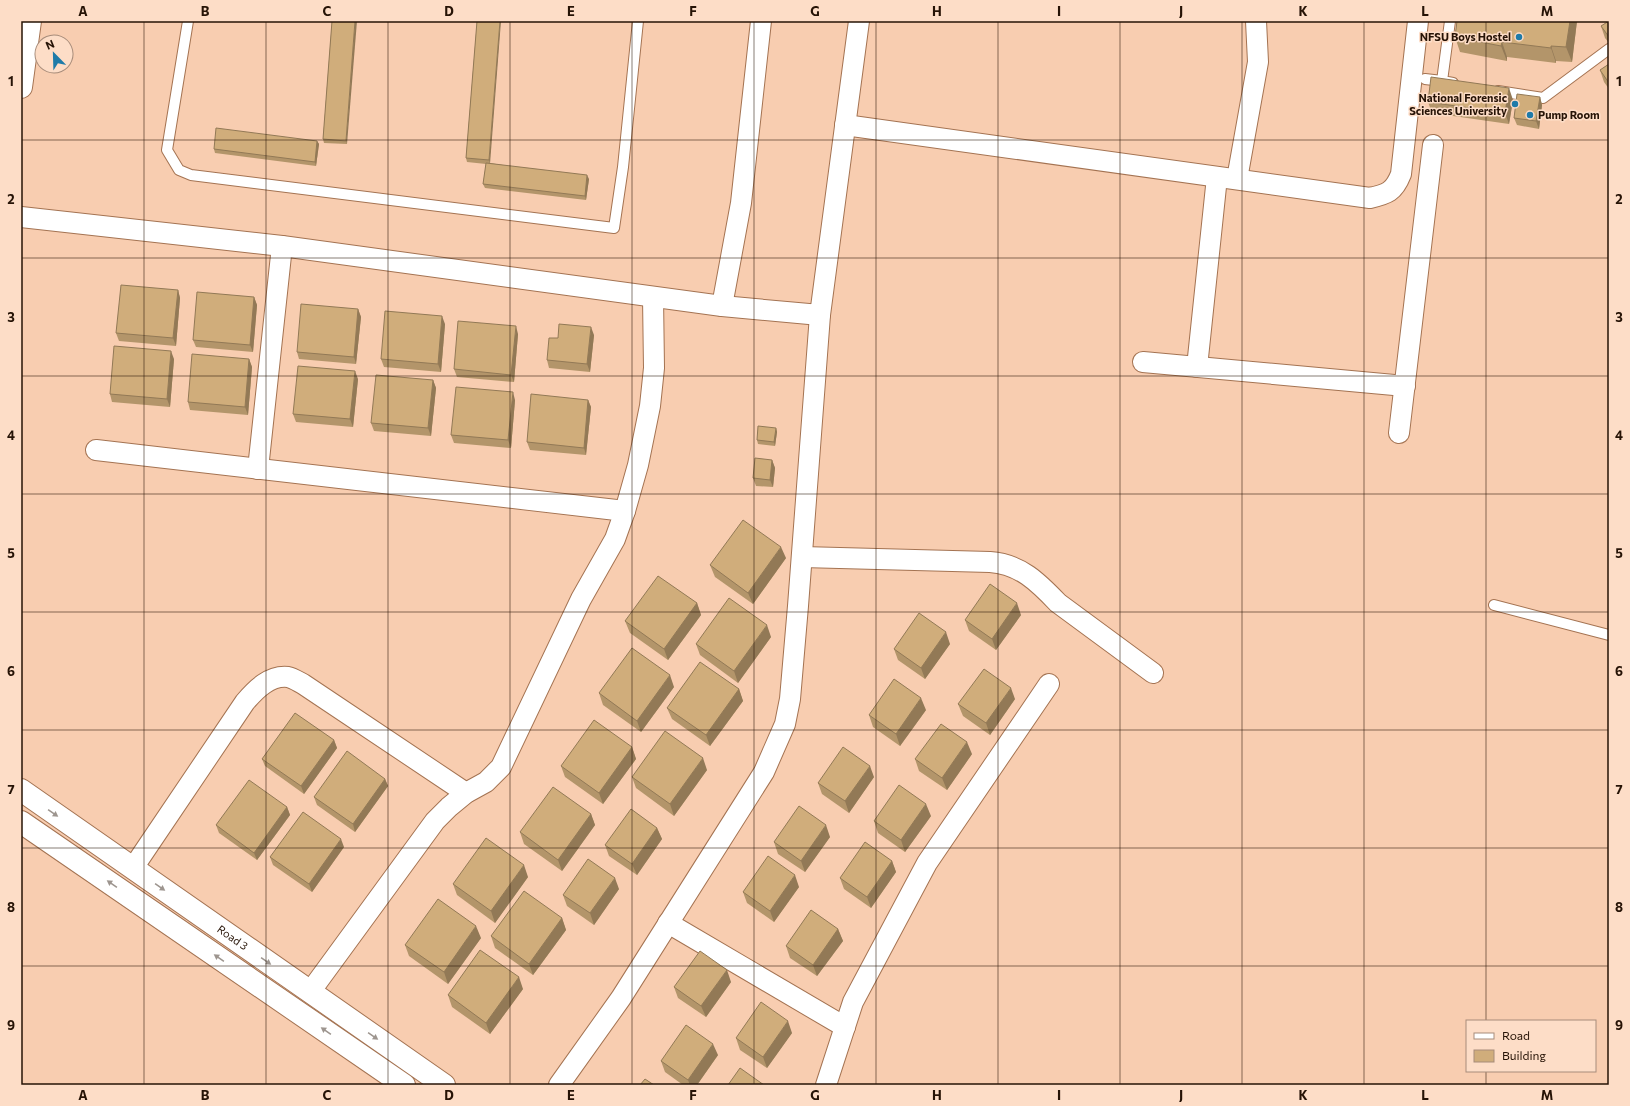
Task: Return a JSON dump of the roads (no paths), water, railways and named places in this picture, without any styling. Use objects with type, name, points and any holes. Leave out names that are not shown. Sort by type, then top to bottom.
[{"type":"street","points":[[21,87],[30,21]]},
{"type":"street","points":[[722,306],[741,203],[761,21]]},
{"type":"street","points":[[558,1085],[620,998],[764,772],[785,724],[790,699],[820,315],[859,21]]},
{"type":"street","points":[[1237,179],[1258,62],[1256,21]]},
{"type":"street","points":[[845,125],[1370,198],[1391,191],[1397,184],[1426,80],[1418,21]]},
{"type":"street","points":[[1399,433],[1434,145]]},
{"type":"street","points":[[1197,367],[1217,177]]},
{"type":"street","points":[[21,217],[282,246],[722,306],[820,315]]},
{"type":"street","points":[[258,468],[282,246]]},
{"type":"street","points":[[310,992],[436,821],[449,806],[466,793],[486,782],[501,767],[581,599],[614,539],[625,511],[638,465],[650,406],[654,368],[653,297]]},
{"type":"street","points":[[1143,362],[1405,386]]},
{"type":"street","points":[[96,450],[625,511]]},
{"type":"street","points":[[802,557],[1004,563],[1014,567],[1046,590],[1058,603],[1153,673]]},
{"type":"street","points":[[133,868],[245,702],[256,690],[273,678],[289,677],[303,684],[466,793]]},
{"type":"street","points":[[830,1081],[853,1002],[927,863],[1049,684]]},
{"type":"street","name":"Road 3","points":[[21,790],[444,1085]]},
{"type":"street","points":[[21,822],[404,1085]]},
{"type":"street","points":[[668,923],[845,1027]]},
{"type":"lane","points":[[188,21],[168,150],[179,170],[191,175],[614,228],[623,167],[638,21]]},
{"type":"lane","points":[[1450,21],[1426,80],[1465,85]]},
{"type":"lane","points":[[1489,89],[1543,98],[1609,49]]},
{"type":"lane","points":[[1494,605],[1609,635]]},
{"type":"place","name":"NFSU Boys Hostel","points":[[1519,37]]},
{"type":"place","name":"National Forensic Sciences University","points":[[1515,104]]},
{"type":"place","name":"Pump Room","points":[[1530,115]]}]
